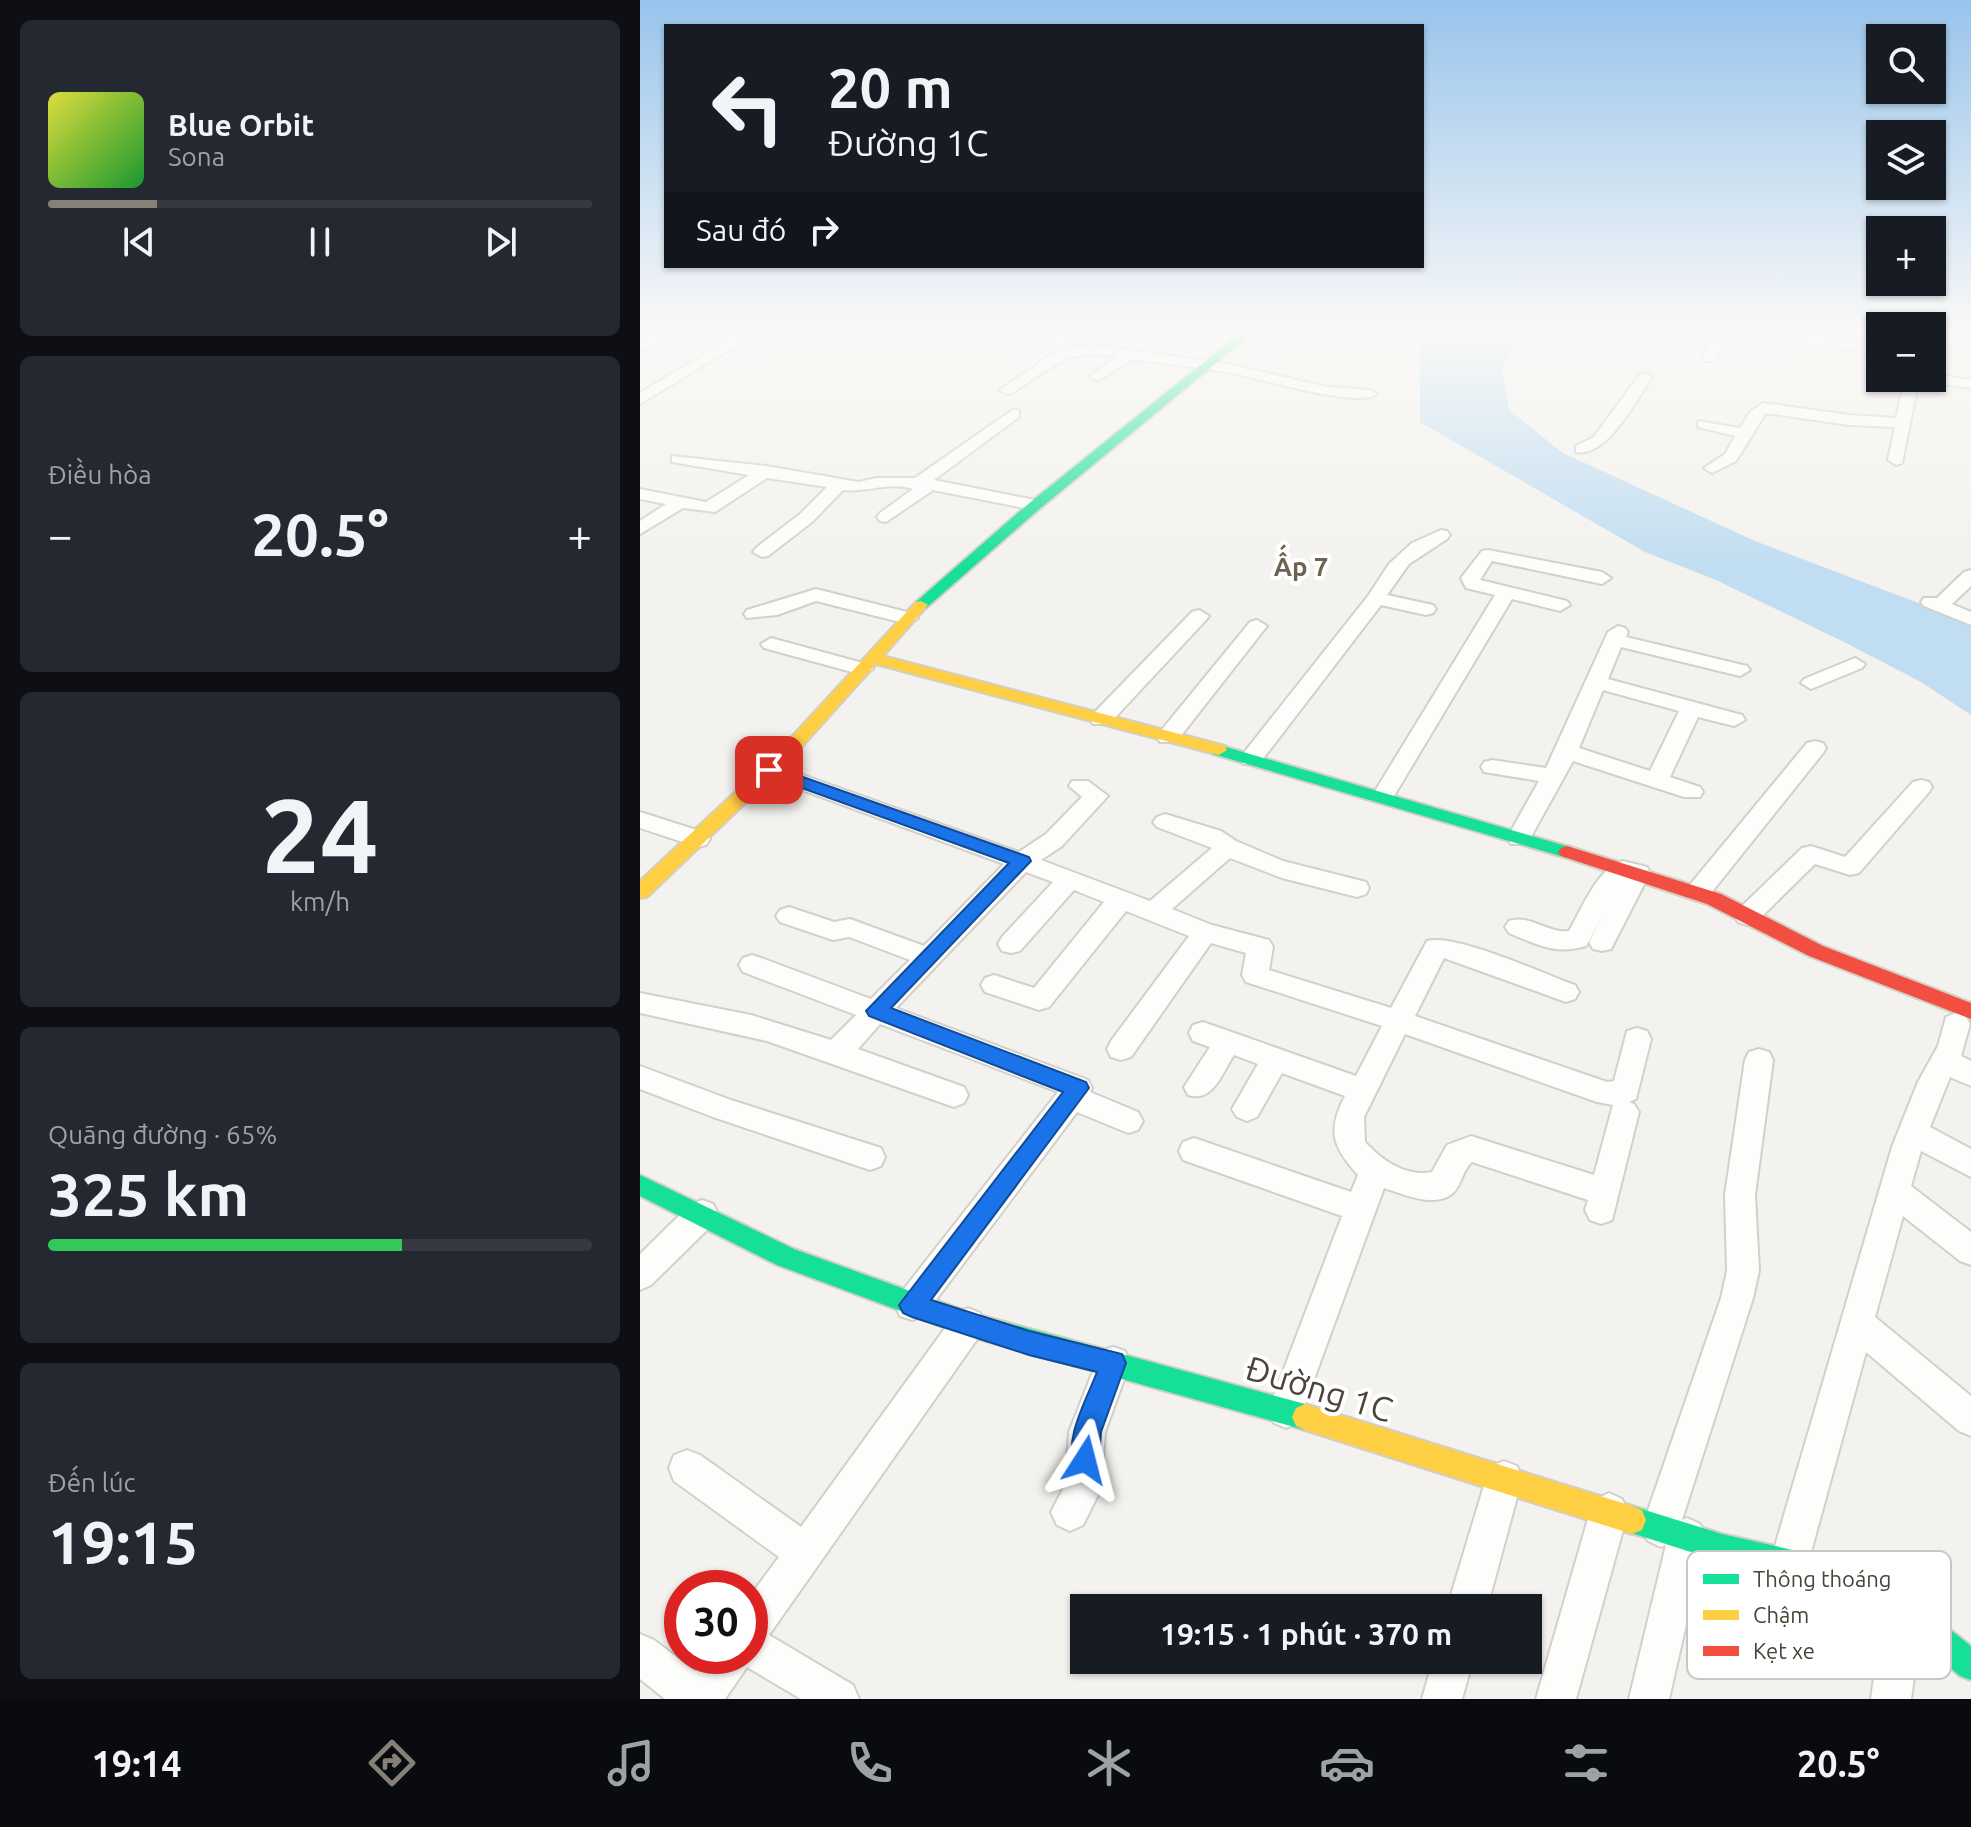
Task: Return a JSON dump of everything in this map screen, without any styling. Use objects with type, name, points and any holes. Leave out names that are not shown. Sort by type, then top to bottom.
[{"type":"street","points":[[640,892],[826,712],[908,618],[1034,505],[1154,410]]},
{"type":"street","points":[[1582,449],[1600,440],[1621,410]]},
{"type":"street","points":[[1712,468],[1723,466],[1761,410]]},
{"type":"street","points":[[1779,410],[1849,420],[1901,423]]},
{"type":"street","points":[[1896,460],[1904,410]]},
{"type":"street","points":[[886,517],[1014,414]]},
{"type":"street","points":[[1703,424],[1746,434]]},
{"type":"street","points":[[678,459],[859,487],[880,480],[922,485],[1034,505]]},
{"type":"street","points":[[640,494],[709,508],[766,471]]},
{"type":"street","points":[[762,552],[806,518],[840,483]]},
{"type":"street","points":[[640,529],[679,503]]},
{"type":"street","points":[[1251,759],[1376,598],[1392,569],[1413,548],[1441,535]]},
{"type":"street","points":[[1579,575],[1559,607],[1473,584],[1470,578],[1488,555],[1602,578]]},
{"type":"street","points":[[1971,576],[1935,604],[1971,619]]},
{"type":"street","points":[[1383,796],[1507,591]]},
{"type":"street","points":[[754,614],[768,614],[801,598],[816,595],[908,618]]},
{"type":"street","points":[[1376,598],[1426,609]]},
{"type":"street","points":[[1101,719],[1199,616]]},
{"type":"street","points":[[1168,737],[1257,626]]},
{"type":"street","points":[[1519,838],[1566,751],[1617,636],[1740,670]]},
{"type":"street","points":[[771,644],[1101,719],[1251,759],[1698,892],[1816,951],[1964,1018],[1952,1047],[1957,1068],[1913,1132],[1894,1191],[1792,1551]]},
{"type":"street","points":[[1811,683],[1855,664]]},
{"type":"street","points":[[1597,682],[1734,720]]},
{"type":"street","points":[[1657,781],[1691,708]]},
{"type":"street","points":[[1698,892],[1815,748]]},
{"type":"street","points":[[1566,751],[1692,792]]},
{"type":"street","points":[[1492,767],[1553,776]]},
{"type":"street","points":[[769,770],[1022,861],[1205,932],[1260,947],[1255,975],[1396,1020],[1607,1094],[1617,1095],[1626,1091],[1637,1039]]},
{"type":"street","points":[[836,1053],[1022,861],[1054,840],[1097,796],[1080,786]]},
{"type":"street","points":[[1747,916],[1811,854],[1850,867],[1921,787]]},
{"type":"street","points":[[640,820],[698,839]]},
{"type":"street","points":[[1165,822],[1213,837],[1267,867],[1312,880],[1357,888]]},
{"type":"street","points":[[1153,912],[1228,847]]},
{"type":"street","points":[[1518,927],[1558,942],[1577,939],[1607,887],[1630,871]]},
{"type":"street","points":[[1602,942],[1630,871]]},
{"type":"street","points":[[1011,944],[1070,879]]},
{"type":"street","points":[[994,985],[1039,1000],[1121,899]]},
{"type":"street","points":[[789,916],[833,931],[850,928],[928,957]]},
{"type":"street","points":[[1121,1049],[1205,932]]},
{"type":"street","points":[[1566,992],[1451,950],[1436,948],[1396,1020],[1349,1117],[1350,1146],[1374,1172],[1423,1187],[1442,1184],[1458,1154],[1471,1149],[1603,1201],[1624,1112]]},
{"type":"street","points":[[752,965],[1078,1088],[912,1305]]},
{"type":"street","points":[[640,1003],[661,1010],[711,1017],[765,1030],[954,1095]]},
{"type":"street","points":[[1198,1087],[1216,1037],[1274,1061],[1363,1090]]},
{"type":"street","points":[[1649,1699],[1674,1532],[1743,1271],[1740,1195],[1759,1060]]},
{"type":"street","points":[[1247,1109],[1274,1061]]},
{"type":"street","points":[[640,1077],[723,1109],[870,1157]]},
{"type":"street","points":[[1072,1097],[1128,1121]]},
{"type":"street","points":[[1913,1132],[1971,1164]]},
{"type":"street","points":[[1194,1151],[1362,1209]]},
{"type":"street","points":[[1286,1411],[1374,1172]]},
{"type":"street","name":"Đường 1C","points":[[640,1185],[786,1257],[968,1324],[1286,1411],[1674,1532],[1744,1551]]},
{"type":"street","points":[[1894,1191],[1971,1251]]},
{"type":"street","points":[[640,1275],[702,1214]]},
{"type":"street","points":[[768,1603],[968,1324]]},
{"type":"street","points":[[1858,1324],[1971,1419]]},
{"type":"street","points":[[1070,1512],[1083,1489],[1087,1432],[1113,1363]]},
{"type":"street","points":[[687,1468],[804,1552]]},
{"type":"street","points":[[1471,1594],[1504,1479]]},
{"type":"street","points":[[1556,1699],[1609,1512]]},
{"type":"street","name":"Đường 1C","points":[[1951,1649],[1971,1665]]},
{"type":"street","points":[[640,1654],[699,1699],[718,1674]]},
{"type":"street","points":[[768,1657],[839,1699]]},
{"type":"street","points":[[1442,1699],[1449,1674]]},
{"type":"street","points":[[1891,1699],[1894,1679]]},
{"type":"water","points":[[1420,410],[1509,410],[1563,453],[1755,541],[1971,623],[1971,715],[1921,682],[1846,643],[1716,580],[1645,552],[1420,422]]},
{"type":"traffic: fast","points":[[921,605],[1032,508],[1152,410]]},
{"type":"traffic: fast","points":[[1219,750],[1567,852]]},
{"type":"traffic: fast","points":[[640,1185],[786,1257],[968,1324],[1305,1417]]},
{"type":"traffic: fast","points":[[1632,1520],[1735,1551]]},
{"type":"traffic: fast","points":[[1951,1649],[1971,1665]]},
{"type":"traffic: slow","points":[[640,892],[782,758],[921,605]]},
{"type":"traffic: slow","points":[[872,658],[1219,750]]},
{"type":"traffic: slow","points":[[1305,1417],[1632,1520]]},
{"type":"traffic: jam","points":[[1567,852],[1714,899],[1816,951],[1971,1011]]},
{"type":"district","name":"Ấp 7","points":[[1301,567]]},
{"type":"route","points":[[769,770],[1022,861],[876,1011],[1078,1088],[912,1305],[1029,1343],[1113,1363],[1087,1432],[1085,1460]]}]
